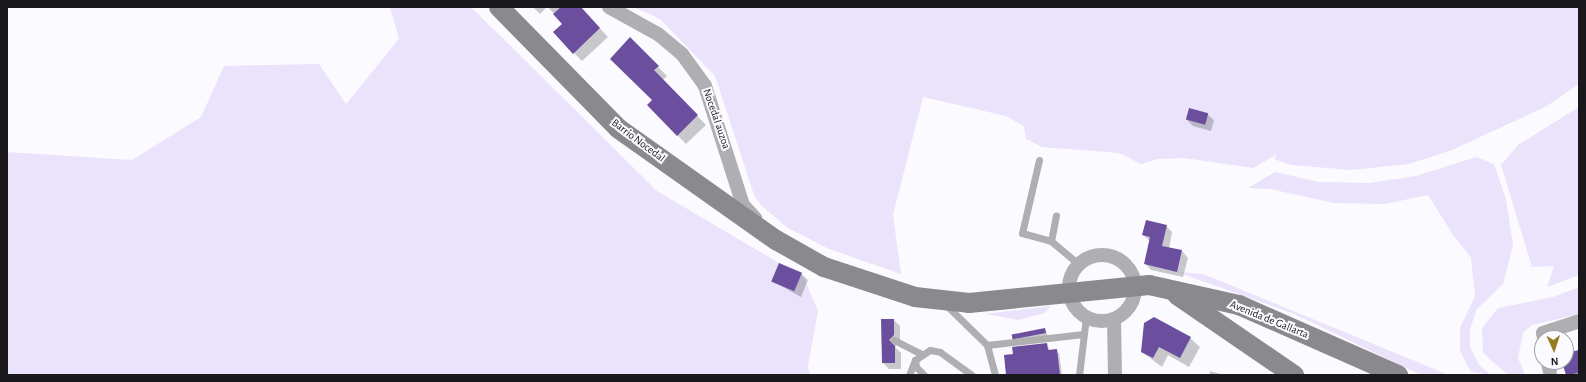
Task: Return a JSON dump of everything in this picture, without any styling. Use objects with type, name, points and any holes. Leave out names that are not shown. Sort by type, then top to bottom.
[{"type":"street","name":"Barrio Nocedal","points":[[498,7],[619,129],[776,240],[824,267],[915,297],[942,301]]},
{"type":"street","name":"Nocedal auzoa","points":[[609,7],[658,34],[682,54],[705,86],[743,205],[776,240]]},
{"type":"street","points":[[1098,255],[1118,259],[1126,266],[1135,285],[1130,306],[1114,319],[1105,322],[1086,317],[1072,303],[1069,294],[1069,280],[1078,264],[1098,255]]},
{"type":"street","name":"Avenida de Gallarta","points":[[942,301],[996,302],[1135,285],[1170,290],[1239,305],[1398,375]]},
{"type":"street","points":[[1170,290],[1294,375]]},
{"type":"street","points":[[1234,335],[1239,305]]},
{"type":"street","points":[[1114,319],[1115,375]]},
{"type":"street","points":[[1552,330],[1579,321]]},
{"type":"lane","points":[[1038,160],[1022,234],[1051,241],[1078,264]]},
{"type":"lane","points":[[1051,241],[1056,215]]},
{"type":"lane","points":[[942,301],[987,345],[994,375]]},
{"type":"lane","points":[[1079,375],[1086,317]]},
{"type":"lane","points":[[987,345],[1084,334]]},
{"type":"lane","points":[[894,340],[921,354],[940,352],[972,375]]},
{"type":"lane","points":[[909,375],[915,360],[921,354]]},
{"type":"lane","points":[[915,360],[916,367],[924,375]]},
{"type":"shaded area","points":[[390,7],[471,7],[657,191],[779,263],[771,281],[794,291],[802,273],[818,311],[808,366],[810,375],[7,375],[7,152],[132,160],[201,117],[224,66],[319,64],[346,104],[399,39]]},
{"type":"shaded area","points":[[634,7],[1579,7],[1579,84],[1547,106],[1452,150],[1409,164],[1351,170],[1291,165],[1274,159],[1277,154],[1253,168],[1184,158],[1158,159],[1141,164],[1119,153],[1042,147],[1026,139],[1024,126],[1006,116],[923,97],[893,215],[901,274],[829,249],[788,228],[762,206],[754,195],[715,76],[660,19]]},
{"type":"shaded area","points":[[1579,107],[1579,275],[1547,287],[1554,266],[1532,267],[1501,165],[1518,145]]},
{"type":"shaded area","points":[[1476,157],[1494,164],[1506,199],[1513,245],[1503,284],[1477,309],[1470,329],[1470,347],[1479,365],[1491,375],[1471,372],[1460,351],[1460,328],[1475,296],[1471,257],[1453,235],[1428,195],[1385,204],[1334,203],[1270,189],[1248,188],[1275,172],[1319,182],[1369,183],[1416,176]]},
{"type":"shaded area","points":[[1177,272],[1203,274],[1449,375],[1421,375],[1292,313]]},
{"type":"shaded area","points":[[1579,287],[1579,314],[1532,325],[1523,333],[1518,358],[1525,375],[1508,375],[1483,353],[1482,328],[1498,308],[1553,297]]},
{"type":"shaded area","points":[[1051,306],[1045,313],[1018,320],[985,314]]},
{"type":"building","points":[[561,7],[581,7],[600,28],[573,54],[553,32],[562,24],[553,14]]},
{"type":"building","points":[[630,37],[659,66],[654,70],[698,115],[677,136],[647,105],[652,100],[610,59]]},
{"type":"building","points":[[1189,108],[1208,113],[1205,125],[1186,120]]},
{"type":"building","points":[[1146,220],[1167,225],[1162,246],[1182,250],[1177,272],[1144,264],[1150,237],[1142,235]]},
{"type":"building","points":[[779,263],[802,273],[794,291],[771,281]]},
{"type":"building","points":[[1154,317],[1191,337],[1180,358],[1159,347],[1153,358],[1141,352],[1144,323]]},
{"type":"building","points":[[881,319],[894,319],[894,335],[889,340],[895,346],[895,363],[882,363]]},
{"type":"building","points":[[1045,328],[1046,333],[1013,339],[1012,334]]},
{"type":"building","points":[[1047,343],[1048,350],[1057,349],[1060,375],[1006,375],[1004,355],[1013,354],[1012,347]]},
{"type":"building","points":[[1579,350],[1579,373],[1566,375],[1564,370],[1574,370],[1574,351]]}]
